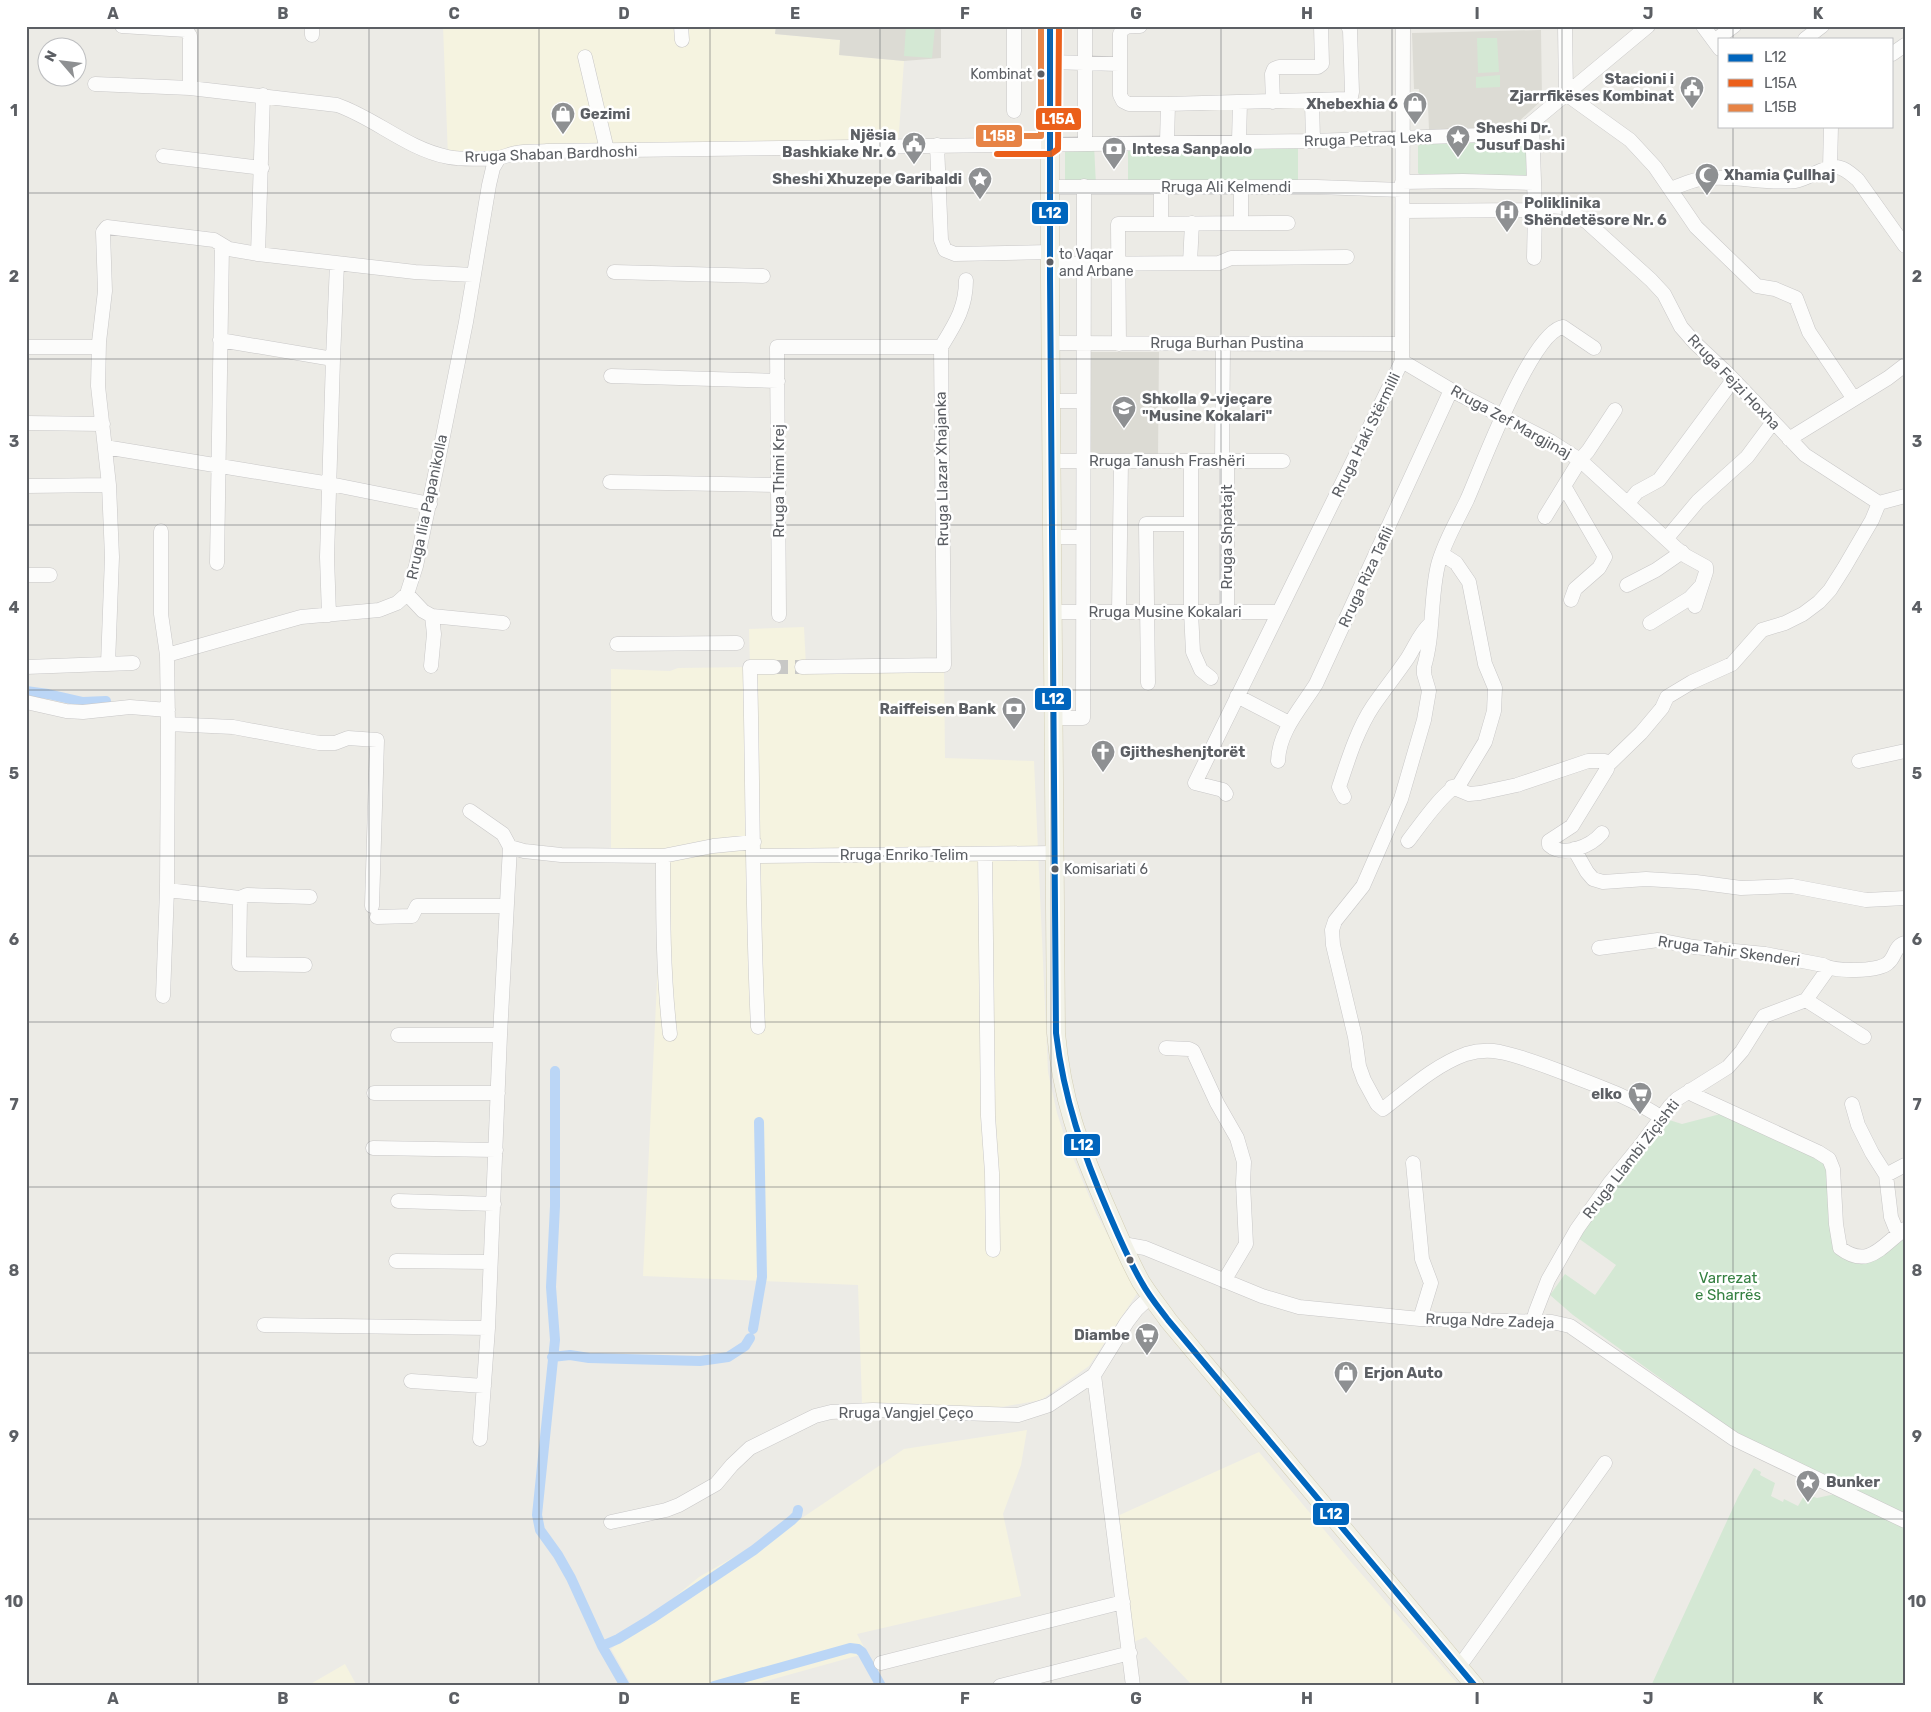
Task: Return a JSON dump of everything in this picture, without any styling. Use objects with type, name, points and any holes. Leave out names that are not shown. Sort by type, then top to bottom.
[{"type":"main road","points":[[1050,26],[1056,1034],[1061,1078],[1070,1115],[1079,1144],[1141,1282],[1168,1320],[1459,1666],[1470,1684]]},
{"type":"street","points":[[122,26],[186,30],[190,36],[190,88]]},
{"type":"street","points":[[1014,26],[1014,111]]},
{"type":"street","points":[[1085,26],[1085,144]]},
{"type":"street","points":[[1140,26],[1127,26],[1121,31],[1120,95],[1123,101],[1129,104],[1345,100],[1351,97],[1352,92],[1350,30],[1348,26]]},
{"type":"street","points":[[1273,102],[1272,74],[1274,69],[1279,67],[1318,67],[1322,64],[1321,26]]},
{"type":"street","name":"Rruga Haki Stërmilli","points":[[1226,794],[1223,790],[1195,783],[1402,361],[1403,26]]},
{"type":"street","points":[[1565,26],[1566,94],[1630,140],[1655,167],[1696,226],[1757,286],[1775,289],[1796,298],[1809,332],[1854,399]]},
{"type":"street","name":"Rruga Petraq Leka","points":[[1050,145],[1511,134],[1523,130],[1532,123],[1648,26]]},
{"type":"street","points":[[1702,26],[1717,45]]},
{"type":"street","points":[[1723,38],[1734,26]]},
{"type":"street","points":[[1806,38],[1822,26]]},
{"type":"street","points":[[1894,53],[1905,45]]},
{"type":"street","points":[[586,57],[607,150]]},
{"type":"street","points":[[1050,62],[1119,64]]},
{"type":"street","name":"Rruga Shaban Bardhoshi","points":[[95,84],[190,88],[337,105],[418,146],[448,157],[499,158],[515,153],[607,150],[1050,145]]},
{"type":"street","points":[[258,254],[263,95]]},
{"type":"street","points":[[1312,101],[1312,140]]},
{"type":"street","points":[[1239,141],[1240,102]]},
{"type":"street","points":[[1167,142],[1168,104]]},
{"type":"street","points":[[1532,123],[1535,210],[1534,258]]},
{"type":"street","points":[[1830,128],[1830,168]]},
{"type":"street","points":[[937,145],[942,245],[949,253],[1050,258],[1084,262],[1190,264],[1219,263],[1231,258],[1347,257]]},
{"type":"street","points":[[163,156],[262,168]]},
{"type":"street","name":"Rruga Ilia Papanikolla","points":[[167,655],[301,617],[329,616],[379,610],[397,603],[407,594],[416,566],[430,504],[466,322],[489,185],[493,168],[499,158]]},
{"type":"street","points":[[1671,189],[1697,180],[1711,178],[1751,181],[1795,181],[1830,168],[1842,169],[1858,180],[1905,246]]},
{"type":"street","name":"Rruga Ali Kelmendi","points":[[1050,186],[1402,186],[1463,181],[1534,184]]},
{"type":"street","points":[[1053,718],[1083,718],[1084,186]]},
{"type":"street","points":[[1161,186],[1161,224]]},
{"type":"street","points":[[1241,187],[1241,223]]},
{"type":"street","name":"Rruga Fejzi Hoxha","points":[[1402,211],[1535,210],[1547,206],[1562,207],[1587,222],[1651,280],[1664,294],[1681,327],[1695,343],[1734,380],[1805,455],[1879,503]]},
{"type":"street","points":[[1190,264],[1192,223]]},
{"type":"street","points":[[1119,344],[1118,224],[1288,223]]},
{"type":"street","points":[[108,664],[112,557],[109,485],[98,386],[98,347],[104,290],[103,232],[107,227],[214,240],[229,249],[258,254],[415,272],[473,275]]},
{"type":"street","points":[[217,563],[222,245]]},
{"type":"street","points":[[941,347],[959,317],[966,296],[965,254]]},
{"type":"street","points":[[329,616],[327,557],[338,264]]},
{"type":"street","points":[[614,272],[763,276]]},
{"type":"street","points":[[1594,348],[1571,331],[1563,327],[1559,328],[1538,352],[1502,416],[1468,499],[1438,565],[1424,667],[1428,691],[1427,702],[1424,720],[1401,799],[1363,886],[1335,921],[1332,930],[1335,958],[1344,987],[1359,1052],[1359,1066],[1377,1104],[1383,1109],[1430,1074],[1464,1055],[1488,1051],[1500,1052],[1543,1065],[1632,1099],[1662,1118]]},
{"type":"street","points":[[220,340],[333,359]]},
{"type":"street","name":"Rruga Burhan Pustina","points":[[1051,343],[1402,344]]},
{"type":"street","name":"Rruga Shpatajt","points":[[1223,344],[1227,612]]},
{"type":"street","points":[[26,347],[98,347]]},
{"type":"street","name":"Rruga Thimi Krej","points":[[779,616],[777,347],[941,347]]},
{"type":"street","name":"Rruga Llazar Xhajanka","points":[[802,667],[944,665],[941,347]]},
{"type":"street","name":"Rruga Zef Margjinaj","points":[[1402,361],[1451,390],[1550,441],[1580,460],[1682,552],[1706,567],[1702,585]]},
{"type":"street","points":[[1789,439],[1888,378],[1905,365]]},
{"type":"street","points":[[611,376],[778,381]]},
{"type":"street","points":[[1628,503],[1640,490],[1659,480],[1734,380]]},
{"type":"street","name":"Rruga Riza Tafili","points":[[1278,761],[1278,752],[1289,723],[1316,684],[1451,390]]},
{"type":"street","points":[[1052,401],[1084,402]]},
{"type":"street","points":[[1545,517],[1580,460],[1615,410]]},
{"type":"street","points":[[1668,538],[1698,501],[1747,457],[1773,422]]},
{"type":"street","points":[[26,423],[103,424]]},
{"type":"street","points":[[105,447],[330,484],[430,504]]},
{"type":"street","name":"Rruga Tanush Frashëri","points":[[1052,461],[1283,460]]},
{"type":"street","points":[[1118,612],[1121,461]]},
{"type":"street","points":[[1191,461],[1191,612],[1195,659],[1201,670],[1211,678]]},
{"type":"street","points":[[610,482],[779,485]]},
{"type":"street","points":[[26,486],[109,485]]},
{"type":"street","points":[[1564,486],[1605,557],[1599,568],[1575,589],[1571,600]]},
{"type":"street","points":[[1602,833],[1591,844],[1574,849],[1553,848],[1549,845],[1549,841],[1572,826],[1608,768],[1608,764],[1641,733],[1662,708],[1667,697],[1692,682],[1732,664],[1762,630],[1794,618],[1819,602],[1830,590],[1844,568],[1872,520],[1879,503],[1905,496]]},
{"type":"street","points":[[1148,683],[1146,524],[1191,524]]},
{"type":"street","points":[[161,532],[161,614],[167,655],[168,717],[167,890],[163,996]]},
{"type":"street","points":[[1052,537],[1083,537]]},
{"type":"street","points":[[1627,585],[1656,570],[1682,552]]},
{"type":"street","points":[[1408,841],[1452,787],[1459,785],[1485,742],[1496,701],[1495,688],[1485,664],[1469,582],[1456,563],[1442,554]]},
{"type":"street","points":[[26,575],[50,575]]},
{"type":"street","points":[[1694,606],[1702,585]]},
{"type":"street","points":[[1650,623],[1690,598],[1702,585]]},
{"type":"street","points":[[407,594],[423,611],[432,616],[503,624]]},
{"type":"street","name":"Rruga Musine Kokalari","points":[[1052,612],[1278,612]]},
{"type":"street","points":[[431,666],[434,634],[432,616]]},
{"type":"street","points":[[1344,797],[1338,787],[1351,751],[1366,720],[1408,658],[1420,635],[1430,624]]},
{"type":"street","points":[[617,644],[737,644]]},
{"type":"street","points":[[26,668],[133,663]]},
{"type":"street","points":[[758,1027],[754,940],[750,667],[774,667]]},
{"type":"street","points":[[1237,696],[1289,723]]},
{"type":"street","points":[[26,702],[66,711],[83,712],[130,707],[168,717],[319,743],[335,743],[348,738],[377,740],[374,912],[412,916],[418,906],[506,906]]},
{"type":"street","points":[[1859,761],[1905,751]]},
{"type":"street","points":[[1452,787],[1468,794],[1480,793],[1518,785],[1588,761],[1605,761],[1608,764]]},
{"type":"street","points":[[470,811],[503,834],[510,847],[488,1328],[480,1439]]},
{"type":"street","name":"Rruga Enriko Telim","points":[[510,847],[524,851],[560,855],[663,856],[713,846],[754,849],[985,854],[1054,853]]},
{"type":"street","points":[[1574,849],[1593,879],[1603,882],[1646,878],[1741,888],[1792,886],[1866,900],[1905,898]]},
{"type":"street","points":[[985,854],[988,1116],[992,1173],[993,1250]]},
{"type":"street","points":[[663,856],[664,956],[670,1034]]},
{"type":"street","points":[[167,890],[240,898],[247,895],[310,896]]},
{"type":"street","points":[[240,898],[239,964],[306,965]]},
{"type":"street","name":"Rruga Tahir Skenderi","points":[[1599,948],[1658,940],[1694,947],[1765,954],[1823,965],[1828,969],[1854,970],[1882,967],[1892,959],[1898,947],[1905,943]]},
{"type":"street","points":[[1828,969],[1806,1000],[1864,1038]]},
{"type":"street","name":"Rruga Llambi Ziçishti","points":[[1533,1321],[1548,1280],[1577,1229],[1609,1184],[1676,1098],[1728,1067],[1742,1051],[1764,1016],[1806,1000]]},
{"type":"street","points":[[398,1035],[500,1034]]},
{"type":"street","points":[[1166,1048],[1189,1049],[1193,1051],[1217,1103],[1237,1138],[1243,1156],[1246,1244],[1224,1281]]},
{"type":"street","points":[[1690,1090],[1694,1095],[1830,1159],[1833,1169],[1840,1248],[1849,1255],[1862,1258],[1872,1255],[1902,1231],[1891,1217],[1886,1174],[1872,1153],[1858,1125],[1852,1104]]},
{"type":"street","points":[[374,1093],[498,1093]]},
{"type":"street","points":[[373,1148],[496,1150]]},
{"type":"street","points":[[1413,1163],[1422,1259],[1431,1283],[1420,1319]]},
{"type":"street","points":[[1886,1174],[1905,1165]]},
{"type":"street","points":[[398,1201],[494,1204]]},
{"type":"street","name":"Rruga Ndre Zadeja","points":[[1123,1244],[1145,1248],[1273,1300],[1299,1307],[1420,1319],[1557,1322],[1578,1330],[1724,1433],[1905,1522]]},
{"type":"street","points":[[396,1261],[490,1262]]},
{"type":"street","name":"Rruga Vangjel Çeço","points":[[611,1522],[666,1510],[679,1505],[716,1484],[750,1448],[815,1416],[831,1412],[873,1410],[1018,1415],[1049,1405],[1094,1375],[1137,1308],[1151,1296]]},
{"type":"street","points":[[264,1325],[488,1328]]},
{"type":"street","points":[[1094,1375],[1133,1686]]},
{"type":"street","points":[[411,1381],[484,1386]]},
{"type":"street","points":[[1459,1666],[1605,1463]]},
{"type":"street","points":[[881,1663],[1122,1602]]},
{"type":"street","points":[[1000,1686],[1130,1653]]},
{"type":"shaded area","points":[[443,26],[776,26],[775,34],[840,40],[840,55],[904,61],[898,146],[448,157]]},
{"type":"shaded area","points":[[776,26],[941,26],[941,58],[904,61],[839,55],[840,40],[775,34]]},
{"type":"shaded area","points":[[1541,30],[1542,100],[1514,126],[1429,130],[1428,105],[1420,105],[1419,89],[1414,89],[1412,33]]},
{"type":"shaded area","name":"Shkolla 9-vjeçare \"Musine Kokalari\"","points":[[1091,352],[1159,352],[1158,457],[1090,457]]},
{"type":"shaded area","points":[[804,627],[806,666],[944,665],[945,758],[1034,761],[1048,1072],[1057,1113],[1066,1141],[1097,1215],[1138,1292],[1089,1366],[1041,1400],[996,1408],[862,1403],[858,1285],[643,1276],[663,856],[611,856],[611,669],[670,671],[678,668],[750,667],[749,629]]},
{"type":"shaded area","points":[[1027,1430],[1021,1465],[1003,1514],[1021,1596],[857,1634],[867,1653],[749,1686],[632,1686],[611,1649],[699,1577],[802,1518],[904,1449]]},
{"type":"shaded area","points":[[1259,1452],[1351,1562],[1457,1683],[1454,1686],[1193,1686],[1146,1637],[1128,1644],[1113,1518]]},
{"type":"shaded area","points":[[345,1664],[357,1686],[307,1686]]},
{"type":"green space","points":[[906,26],[935,26],[932,58],[904,56]]},
{"type":"green space","points":[[1477,38],[1497,38],[1499,72],[1478,73]]},
{"type":"green space","points":[[1500,75],[1500,87],[1476,88],[1476,77]]},
{"type":"green space","points":[[1528,140],[1532,176],[1421,176],[1418,173],[1418,146],[1421,143]]},
{"type":"green space","points":[[1094,144],[1096,186],[1065,187],[1065,145]]},
{"type":"green space","points":[[1298,146],[1298,180],[1128,181],[1128,147]]},
{"type":"green space","name":"Varrezat e Sharrës","points":[[1728,1112],[1827,1162],[1842,1256],[1860,1262],[1868,1261],[1883,1253],[1905,1236],[1905,1516],[1732,1430],[1573,1315],[1550,1295],[1565,1274],[1595,1295],[1616,1265],[1578,1238],[1610,1190],[1666,1119],[1682,1124]]},
{"type":"green space","points":[[1754,1468],[1761,1472],[1760,1475],[1775,1483],[1771,1496],[1783,1502],[1784,1499],[1798,1506],[1805,1494],[1817,1498],[1835,1494],[1905,1528],[1905,1686],[1651,1686],[1738,1497]]},
{"type":"waterway","points":[[26,691],[83,702],[106,701]]},
{"type":"waterway","points":[[555,1071],[555,1206],[551,1287],[555,1340],[537,1515],[540,1530],[558,1555],[571,1578],[602,1646],[625,1686]]},
{"type":"waterway","points":[[753,1329],[762,1277],[759,1122]]},
{"type":"waterway","points":[[552,1357],[570,1355],[589,1358],[700,1361],[728,1357],[745,1346],[750,1338]]},
{"type":"waterway","points":[[602,1646],[618,1639],[651,1619],[754,1550],[792,1520],[797,1515],[798,1510]]},
{"type":"waterway","points":[[714,1686],[850,1648],[858,1649],[862,1652],[881,1686]]},
{"type":"tunnel","points":[[774,667],[802,667]]},
{"type":"transit line","name":"L15B","points":[[997,136],[1041,136],[1041,26]]},
{"type":"transit line","name":"L12","points":[[1050,26],[1050,278],[1056,1033],[1069,1103],[1083,1148],[1100,1192],[1128,1258],[1151,1297],[1168,1320],[1475,1686]]},
{"type":"transit line","name":"L15A","points":[[997,154],[1051,154],[1058,149],[1059,26]]},
{"type":"place","name":"Kombinat","points":[[1041,74]]},
{"type":"place","name":"Stacioni i Zjarrfikëses Kombinat","points":[[1692,109]]},
{"type":"place","name":"Xhebexhia 6","points":[[1415,125]]},
{"type":"place","name":"Gezimi","points":[[563,135]]},
{"type":"place","name":"Sheshi Dr. Jusuf Dashi","points":[[1458,158]]},
{"type":"place","name":"Njësia Bashkiake Nr. 6","points":[[914,165]]},
{"type":"place","name":"Intesa Sanpaolo","points":[[1114,170]]},
{"type":"place","name":"Xhamia Çullhaj","points":[[1707,196]]},
{"type":"place","name":"Sheshi Xhuzepe Garibaldi","points":[[980,200]]},
{"type":"place","name":"Poliklinika Shëndetësore Nr. 6","points":[[1507,233]]},
{"type":"place","name":"to Vaqar and Arbane","points":[[1050,262]]},
{"type":"place","name":"Shkolla 9-vjeçare \"Musine Kokalari\"","points":[[1124,429]]},
{"type":"place","name":"Raiffeisen Bank","points":[[1014,730]]},
{"type":"place","name":"Gjitheshenjtorët","points":[[1103,773]]},
{"type":"place","name":"Komisariati 6","points":[[1055,869]]},
{"type":"place","name":"elko","points":[[1640,1115]]},
{"type":"place","name":"Diambe","points":[[1147,1356]]},
{"type":"place","name":"Erjon Auto","points":[[1346,1394]]},
{"type":"place","name":"Bunker","points":[[1808,1503]]}]
